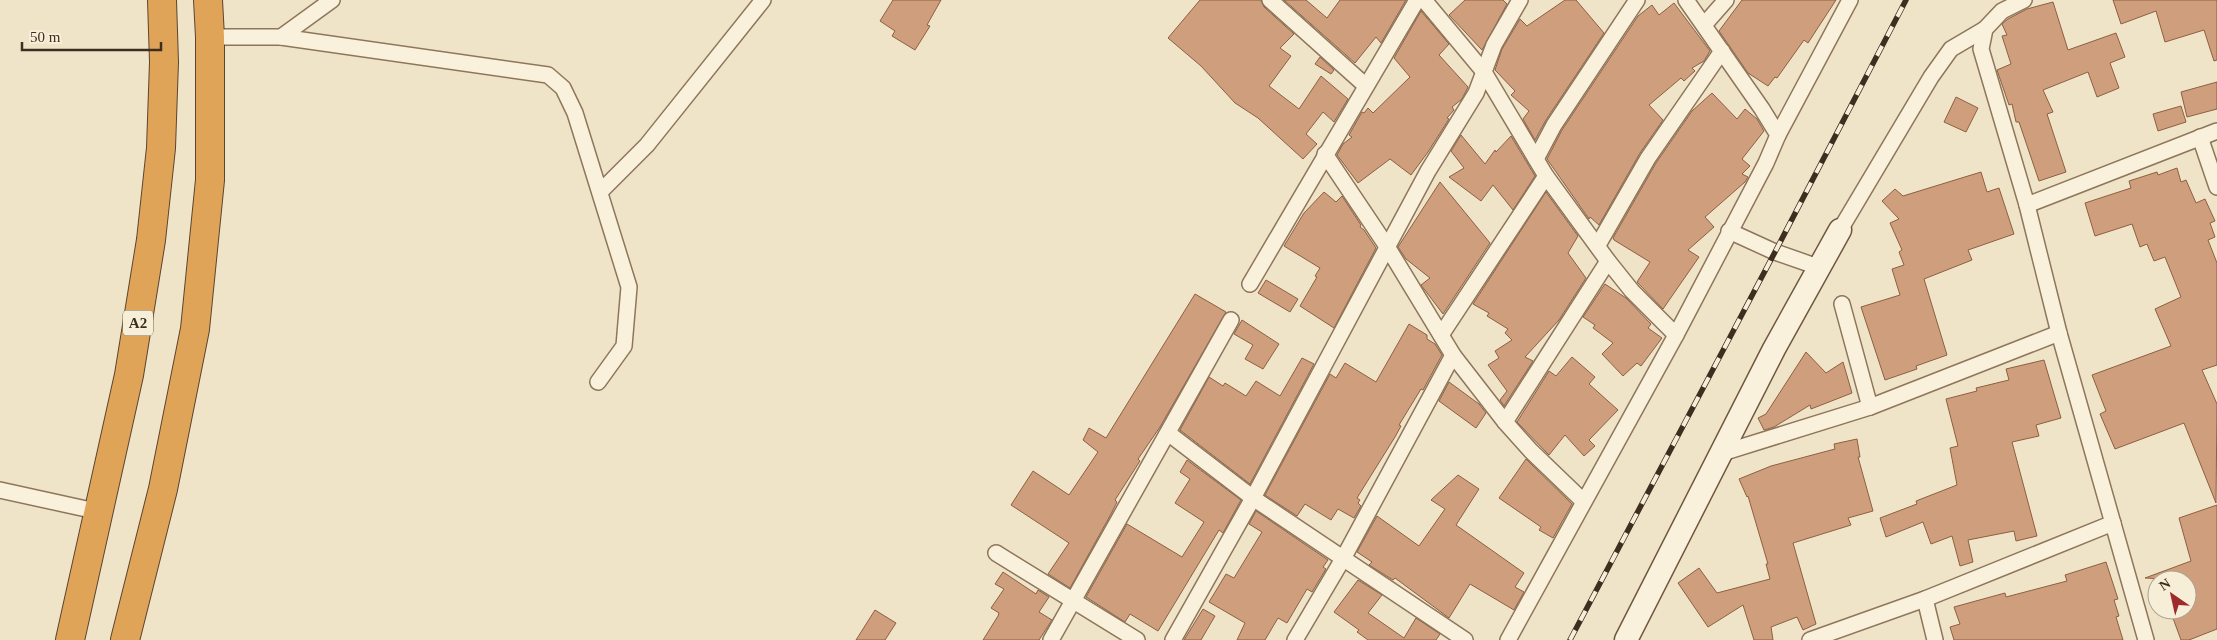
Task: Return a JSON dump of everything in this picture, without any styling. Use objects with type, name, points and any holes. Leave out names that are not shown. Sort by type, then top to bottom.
[{"type":"highway","name":"A2","points":[[70,640],[129,375],[151,240],[161,148],[164,62],[162,0]]},
{"type":"highway","points":[[125,640],[163,489],[195,329],[210,180],[210,37],[208,0]]},
{"type":"main road","points":[[1626,640],[1719,454],[1818,267],[1840,230]]},
{"type":"street","points":[[281,37],[332,0]]},
{"type":"street","points":[[600,192],[647,145],[763,0]]},
{"type":"street","points":[[1270,0],[1366,86]]},
{"type":"street","points":[[1250,284],[1417,0]]},
{"type":"street","points":[[1424,0],[1484,72],[1546,176],[1608,261],[1632,291],[1676,335]]},
{"type":"street","points":[[1173,640],[1254,498],[1428,170],[1476,93],[1494,45],[1520,0]]},
{"type":"street","points":[[1536,159],[1554,125],[1637,0]]},
{"type":"street","points":[[1686,0],[1778,135]]},
{"type":"street","points":[[1704,26],[1726,0]]},
{"type":"street","points":[[1508,640],[1676,335],[1766,163],[1778,135],[1850,0]]},
{"type":"street","points":[[1840,230],[1931,76],[1952,49],[1985,29],[2002,11],[2024,0]]},
{"type":"street","points":[[1985,29],[1981,49],[2027,205],[2059,333],[2146,640]]},
{"type":"street","points":[[210,37],[281,37],[548,75],[564,88],[575,113],[629,287],[624,346],[598,382]]},
{"type":"street","points":[[1598,245],[1648,158],[1722,51]]},
{"type":"street","points":[[2027,205],[2217,131]]},
{"type":"street","points":[[2200,137],[2217,187]]},
{"type":"street","points":[[1325,154],[1388,248],[1453,355],[1531,452],[1583,501]]},
{"type":"street","points":[[1441,335],[1546,176]]},
{"type":"street","points":[[1729,231],[1775,252],[1818,267]]},
{"type":"street","points":[[1505,422],[1608,261]]},
{"type":"street","points":[[1842,304],[1870,406]]},
{"type":"street","points":[[1051,640],[1231,320]]},
{"type":"street","points":[[1719,454],[1870,406],[2059,333]]},
{"type":"street","points":[[1295,640],[1344,558],[1453,355]]},
{"type":"street","points":[[1168,433],[1254,498],[1465,640]]},
{"type":"street","points":[[0,490],[100,512]]},
{"type":"street","points":[[1810,640],[1925,599],[2113,523]]},
{"type":"street","points":[[996,553],[1137,640]]},
{"type":"street","points":[[1925,599],[1936,640]]},
{"type":"building","points":[[893,0],[941,0],[927,25],[930,26],[915,50],[892,36],[895,31],[880,21]]},
{"type":"building","points":[[1200,0],[1261,0],[1264,7],[1294,34],[1280,48],[1291,56],[1269,86],[1299,109],[1321,76],[1348,99],[1334,122],[1323,112],[1306,134],[1317,144],[1303,159],[1258,118],[1235,103],[1201,66],[1168,38]]},
{"type":"building","points":[[1284,0],[1306,0],[1327,18],[1340,0],[1406,0],[1381,43],[1376,37],[1355,63]]},
{"type":"building","points":[[1465,0],[1503,0],[1507,4],[1482,50],[1449,15]]},
{"type":"building","points":[[1565,0],[1576,0],[1604,33],[1546,120],[1535,140],[1523,119],[1529,111],[1511,95],[1515,91],[1495,70],[1502,49],[1520,19],[1527,26]]},
{"type":"building","points":[[1742,0],[1836,0],[1808,43],[1804,40],[1777,78],[1775,77],[1768,86],[1748,73],[1719,31]]},
{"type":"building","points":[[2113,0],[2217,0],[2217,60],[2214,61],[2204,30],[2165,42],[2156,11],[2121,24]]},
{"type":"building","points":[[2053,2],[2068,50],[2116,33],[2125,57],[2110,63],[2119,88],[2097,97],[2088,72],[2043,90],[2053,112],[2047,114],[2066,172],[2039,181],[2019,122],[2016,122],[2012,104],[2009,105],[1997,70],[2011,64],[2002,36],[2007,35],[2002,24],[2027,9]]},
{"type":"building","points":[[1674,3],[1710,51],[1704,61],[1692,68],[1695,71],[1684,81],[1681,78],[1649,105],[1663,120],[1640,153],[1599,225],[1590,217],[1589,219],[1547,159],[1562,130],[1638,16],[1652,5],[1659,15]]},
{"type":"building","points":[[1421,11],[1449,44],[1439,55],[1468,87],[1462,99],[1452,107],[1454,110],[1447,118],[1449,119],[1411,175],[1390,159],[1358,183],[1337,155],[1343,144],[1352,137],[1349,135],[1362,112],[1364,113],[1368,108],[1373,113],[1410,77],[1394,58]]},
{"type":"building","points":[[1320,57],[1334,70],[1331,74],[1315,64]]},
{"type":"building","points":[[2217,82],[2217,109],[2187,117],[2181,92]]},
{"type":"building","points":[[1712,93],[1737,119],[1745,109],[1757,119],[1764,131],[1742,159],[1750,166],[1742,174],[1748,177],[1745,182],[1705,217],[1714,227],[1688,250],[1699,257],[1663,309],[1637,282],[1650,262],[1613,238],[1656,163],[1692,111]]},
{"type":"building","points":[[1956,97],[1978,108],[1966,132],[1944,122]]},
{"type":"building","points":[[2181,106],[2186,122],[2158,131],[2153,114]]},
{"type":"building","points":[[1461,135],[1485,164],[1495,150],[1496,152],[1511,136],[1535,176],[1513,210],[1493,185],[1481,201],[1449,177],[1464,168],[1451,151]]},
{"type":"building","points":[[2177,168],[2181,182],[2186,180],[2196,203],[2205,199],[2215,221],[2210,223],[2215,237],[2208,240],[2217,263],[2217,365],[2202,370],[2217,404],[2216,503],[2184,423],[2115,449],[2100,414],[2106,411],[2092,375],[2171,346],[2155,309],[2181,297],[2165,257],[2154,261],[2147,244],[2140,247],[2132,224],[2095,236],[2085,203],[2131,188],[2129,181],[2157,172],[2158,175]]},
{"type":"building","points":[[1981,172],[1987,192],[1999,188],[2014,234],[1968,250],[1972,260],[1924,279],[1947,355],[1916,366],[1917,369],[1885,380],[1861,307],[1900,295],[1892,269],[1904,265],[1899,252],[1902,250],[1890,223],[1899,219],[1882,201],[1895,189],[1903,196]]},
{"type":"building","points":[[1440,182],[1490,243],[1443,314],[1421,285],[1430,278],[1406,259],[1398,247]]},
{"type":"building","points":[[1324,192],[1336,202],[1342,196],[1361,225],[1360,227],[1376,248],[1334,328],[1300,306],[1317,277],[1315,276],[1320,268],[1284,246],[1304,213]]},
{"type":"building","points":[[1546,192],[1578,236],[1568,253],[1586,278],[1559,320],[1525,357],[1533,361],[1504,406],[1500,400],[1507,391],[1488,365],[1499,358],[1495,351],[1512,340],[1505,333],[1508,329],[1487,316],[1489,313],[1473,304]]},
{"type":"building","points":[[1266,280],[1298,299],[1290,312],[1258,293]]},
{"type":"building","points":[[1605,284],[1626,298],[1651,324],[1648,328],[1662,338],[1641,366],[1637,363],[1623,376],[1602,354],[1613,343],[1593,328],[1595,325],[1583,317]]},
{"type":"building","points":[[1195,294],[1226,312],[1160,427],[1138,459],[1140,461],[1115,500],[1117,502],[1111,514],[1070,588],[1048,574],[1069,543],[1011,505],[1033,471],[1069,495],[1098,452],[1083,440],[1089,428],[1106,438]]},
{"type":"building","points":[[1242,320],[1279,344],[1263,369],[1245,359],[1253,345],[1234,334]]},
{"type":"building","points":[[1409,324],[1427,335],[1427,339],[1435,344],[1442,355],[1423,390],[1421,389],[1399,425],[1401,426],[1395,437],[1357,498],[1360,500],[1358,503],[1361,506],[1354,518],[1338,509],[1331,520],[1305,504],[1297,516],[1265,495],[1330,374],[1336,378],[1345,363],[1376,382]]},
{"type":"building","points":[[1806,352],[1826,373],[1843,362],[1852,393],[1811,409],[1810,405],[1774,427],[1764,430],[1758,418],[1766,414]]},
{"type":"building","points":[[1572,357],[1595,377],[1589,384],[1618,410],[1589,440],[1595,446],[1584,456],[1565,435],[1549,455],[1517,422],[1549,371],[1556,376]]},
{"type":"building","points":[[1302,358],[1314,364],[1250,484],[1180,430],[1209,377],[1223,386],[1225,383],[1246,396],[1256,381],[1280,396]]},
{"type":"building","points":[[2044,360],[2061,418],[2036,425],[2039,436],[2012,442],[2037,536],[2016,541],[2014,531],[1968,540],[1973,562],[1960,566],[1952,536],[1931,544],[1923,522],[1886,537],[1880,518],[1917,504],[1916,501],[1957,485],[1950,448],[1958,446],[1946,399],[1977,391],[1976,388],[2009,380],[2006,369]]},
{"type":"building","points":[[1449,382],[1479,404],[1486,413],[1476,428],[1439,401]]},
{"type":"building","points":[[1857,439],[1860,457],[1858,457],[1873,511],[1848,518],[1851,525],[1793,543],[1816,624],[1803,630],[1797,617],[1771,627],[1773,640],[1754,640],[1743,605],[1708,627],[1678,583],[1699,568],[1717,593],[1770,579],[1766,564],[1768,564],[1748,496],[1739,479],[1771,466],[1835,449],[1834,444]]},
{"type":"building","points":[[1526,459],[1572,504],[1553,538],[1539,530],[1541,527],[1499,498]]},
{"type":"building","points":[[1187,460],[1241,500],[1223,533],[1219,530],[1158,631],[1130,614],[1125,622],[1086,597],[1127,524],[1182,557],[1204,522],[1175,503],[1190,479],[1180,472]]},
{"type":"building","points":[[1458,475],[1479,489],[1456,525],[1524,573],[1515,587],[1524,592],[1514,610],[1470,584],[1449,618],[1395,578],[1393,580],[1369,565],[1372,562],[1357,552],[1377,516],[1419,546],[1445,509],[1431,500]]},
{"type":"building","points":[[2217,505],[2217,629],[2189,640],[2181,640],[2174,620],[2197,620],[2197,570],[2167,570],[2191,561],[2179,518]]},
{"type":"building","points":[[1256,511],[1328,560],[1323,567],[1326,569],[1312,592],[1307,589],[1287,623],[1278,618],[1265,640],[1237,640],[1245,623],[1209,602],[1226,574],[1234,578],[1262,532],[1249,524]]},
{"type":"building","points":[[2106,562],[2118,599],[2114,600],[2119,616],[2116,617],[2123,640],[1954,640],[1950,627],[1960,624],[1954,607],[2005,593],[2006,597],[2067,581],[2065,575]]},
{"type":"building","points":[[1003,572],[1036,594],[1038,590],[1049,597],[1039,612],[1052,620],[1039,640],[983,640],[999,613],[991,608],[1004,589],[995,584]]},
{"type":"building","points":[[1358,580],[1382,595],[1368,613],[1404,638],[1416,618],[1440,634],[1436,640],[1368,640],[1357,632],[1359,630],[1334,612]]},
{"type":"building","points":[[1203,609],[1215,616],[1201,640],[1184,640]]},
{"type":"building","points":[[875,610],[896,623],[885,640],[856,640]]},
{"type":"railway","points":[[1570,640],[1906,0]]}]
